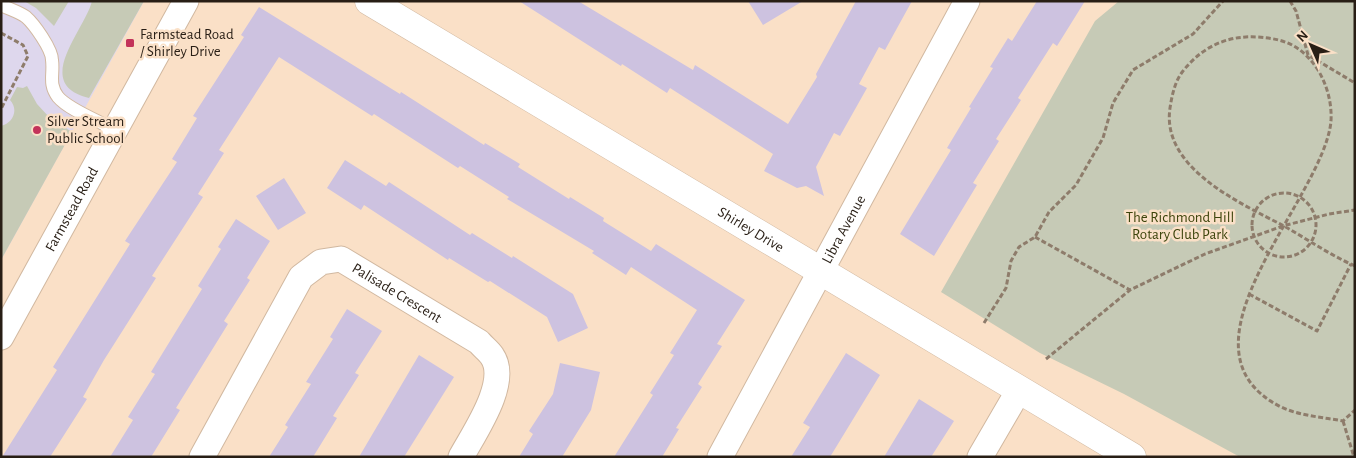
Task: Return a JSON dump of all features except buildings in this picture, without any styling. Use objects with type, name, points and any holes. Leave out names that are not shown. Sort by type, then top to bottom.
[{"type":"street","name":"Farmstead Road","points":[[1,337],[186,1]]},
{"type":"street","name":"Shirley Drive","points":[[369,1],[1132,457]]},
{"type":"street","name":"Libra Avenue","points":[[720,457],[967,1]]},
{"type":"street","name":"Palisade Crescent","points":[[202,457],[301,277],[321,262],[341,260],[479,342],[493,357],[497,371],[496,388],[486,412],[462,457]]},
{"type":"street","points":[[980,457],[1018,390]]},
{"type":"lane","points":[[1,5],[26,17],[38,32],[53,59],[50,78],[53,89],[59,98],[69,106],[115,130]]},
{"type":"path","points":[[984,323],[1006,288],[1011,261],[1019,247],[1036,238],[1049,212],[1076,185],[1103,138],[1113,102],[1133,70],[1193,34],[1223,1]]},
{"type":"path","points":[[1290,1],[1296,11],[1308,55],[1320,73],[1328,92],[1331,106],[1331,122],[1320,158],[1249,294],[1241,314],[1237,345],[1243,368],[1252,383],[1265,397],[1282,407],[1300,414],[1343,421]]},
{"type":"path","points":[[1,33],[24,46],[28,56],[1,109]]},
{"type":"path","points":[[1249,294],[1317,331],[1353,265],[1255,212],[1202,176],[1180,155],[1172,138],[1168,117],[1172,94],[1181,73],[1195,56],[1212,44],[1232,38],[1256,37],[1282,41],[1355,83]]},
{"type":"path","points":[[1285,193],[1299,196],[1312,208],[1316,218],[1316,229],[1311,242],[1297,254],[1287,257],[1270,253],[1259,246],[1252,226],[1255,212],[1264,199],[1274,194],[1285,193]]},
{"type":"path","points":[[1046,359],[1130,290],[1204,254],[1283,226],[1355,210]]},
{"type":"path","points":[[1036,238],[1130,290]]},
{"type":"path","points":[[1343,421],[1355,410]]},
{"type":"path","points":[[1343,421],[1354,457]]},
{"type":"shaded area","name":"Silver Stream Public School","points":[[1,1],[144,1],[1,260]]},
{"type":"green space","points":[[24,1],[69,1],[54,26],[36,8]]},
{"type":"green space","points":[[92,1],[144,1],[89,98],[72,91],[64,81],[63,69],[66,55]]},
{"type":"green space","name":"The Richmond Hill Rotary Club Park","points":[[1119,1],[1355,1],[1355,457],[1240,457],[1124,394],[1040,353],[941,292],[1095,21]]},
{"type":"green space","points":[[27,86],[37,104],[49,117],[72,132],[1,260],[1,126],[9,122],[13,116],[14,108],[10,100],[17,87],[23,88]]},
{"type":"place","name":"Farmstead Road / Shirley Drive","points":[[130,43]]},
{"type":"place","name":"Silver Stream Public School","points":[[37,130]]}]
